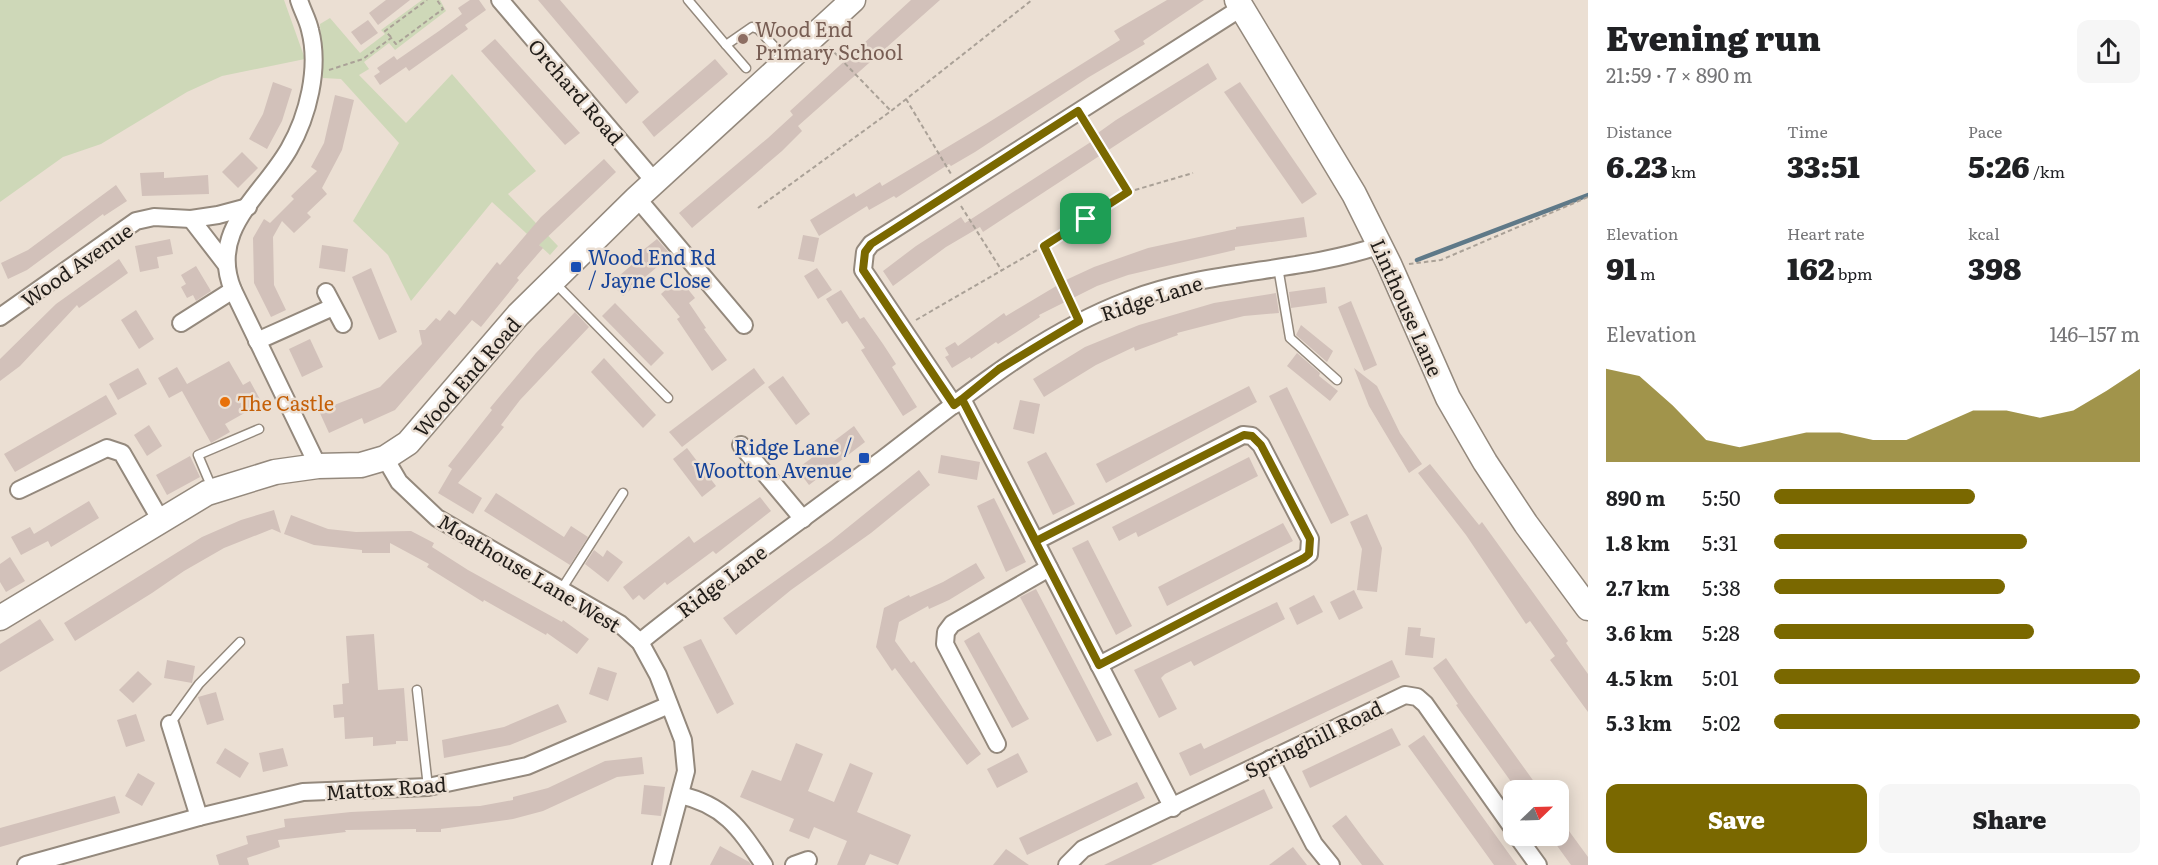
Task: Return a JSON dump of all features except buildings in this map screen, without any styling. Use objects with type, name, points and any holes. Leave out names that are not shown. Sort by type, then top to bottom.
[{"type":"street","points":[[225,262],[230,238],[248,207],[290,149],[312,91],[311,30],[299,0]]},
{"type":"street","name":"Orchard Road","points":[[500,0],[655,182]]},
{"type":"street","name":"Wood End Road","points":[[0,618],[58,585],[160,519],[214,491],[275,472],[318,466],[361,465],[386,458],[420,430],[518,315],[552,281],[637,198],[853,0]]},
{"type":"street","points":[[1173,808],[1036,541],[958,402],[901,328],[863,270],[865,252],[871,244],[1239,4]]},
{"type":"street","name":"Linthouse Lane","points":[[1239,4],[1332,156],[1385,254],[1448,398],[1526,524],[1588,608]]},
{"type":"street","points":[[637,198],[744,325]]},
{"type":"street","name":"Wood Avenue","points":[[0,317],[136,221],[154,217],[191,219],[218,216],[248,207]]},
{"type":"street","points":[[191,219],[225,262],[233,290],[318,466]]},
{"type":"street","name":"Ridge Lane","points":[[640,642],[703,591],[803,519],[999,369],[1079,321],[1130,299],[1175,286],[1351,255],[1385,254]]},
{"type":"street","points":[[180,323],[233,290]]},
{"type":"street","points":[[257,341],[330,299],[343,324]]},
{"type":"street","points":[[1036,541],[1244,435],[1252,436],[1261,445],[1310,539],[1309,554],[1304,558],[1099,665]]},
{"type":"street","points":[[741,445],[803,519]]},
{"type":"street","points":[[19,490],[107,448],[122,453],[160,519]]},
{"type":"street","name":"Moathouse Lane West","points":[[386,458],[399,482],[437,518],[620,624],[640,642],[683,740],[686,771],[661,865]]},
{"type":"street","points":[[997,744],[945,644],[946,632],[952,624],[1049,568]]},
{"type":"street","name":"Springhill Road","points":[[1067,865],[1083,849],[1173,808],[1385,702],[1405,695],[1417,697],[1425,704],[1503,814]]},
{"type":"street","name":"Mattox Road","points":[[26,865],[199,817],[303,792],[428,787],[527,766],[669,705]]},
{"type":"street","points":[[170,724],[199,817]]},
{"type":"street","points":[[1270,759],[1314,844],[1331,865]]},
{"type":"street","points":[[680,795],[703,800],[737,826],[764,865]]},
{"type":"street","points":[[1524,846],[1538,865]]},
{"type":"lane","points":[[688,0],[746,68]]},
{"type":"lane","points":[[726,45],[752,27],[758,29],[787,61]]},
{"type":"lane","points":[[1278,267],[1290,338],[1337,380]]},
{"type":"lane","points":[[552,281],[668,398]]},
{"type":"lane","points":[[214,491],[198,455],[259,429]]},
{"type":"lane","points":[[561,590],[623,493]]},
{"type":"lane","points":[[170,724],[199,684],[240,642]]},
{"type":"lane","points":[[417,690],[428,787]]},
{"type":"path","points":[[427,0],[385,31],[396,44],[443,9],[437,0]]},
{"type":"path","points":[[758,208],[891,111],[1032,0]]},
{"type":"path","points":[[816,34],[891,111]]},
{"type":"path","points":[[312,76],[363,59],[391,38]]},
{"type":"path","points":[[906,99],[1002,271]]},
{"type":"path","points":[[1078,111],[1128,192]]},
{"type":"path","points":[[901,328],[1044,246],[1128,192],[1193,173]]},
{"type":"path","points":[[1385,254],[1426,263],[1441,260],[1588,197]]},
{"type":"path","points":[[1044,246],[1079,321]]},
{"type":"green space","points":[[0,0],[284,0],[305,59],[222,76],[187,92],[101,144],[63,157],[0,202]]},
{"type":"green space","points":[[422,0],[440,0],[446,11],[395,50],[389,43],[364,62],[369,69],[359,75],[406,123],[452,74],[536,171],[508,194],[558,246],[550,255],[492,202],[411,301],[388,255],[353,221],[399,143],[341,79],[323,78],[320,24],[330,18],[360,53],[385,34],[381,30]]},
{"type":"waterway","points":[[1417,260],[1588,195]]},
{"type":"place","name":"Wood End Primary School","points":[[743,39]]},
{"type":"place","name":"Wood End Rd / Jayne Close","points":[[576,267]]},
{"type":"place","name":"The Castle","points":[[225,402]]},
{"type":"place","name":"Ridge Lane / Wootton Avenue","points":[[864,458]]},
{"type":"route","points":[[1086,219],[1044,246],[1079,321],[999,369],[962,399],[1036,541],[1244,435],[1252,436],[1261,445],[1310,539],[1309,554],[1304,558],[1099,665],[962,399],[954,405],[863,270],[865,252],[871,244],[1078,111],[1128,192],[1086,219]]}]
